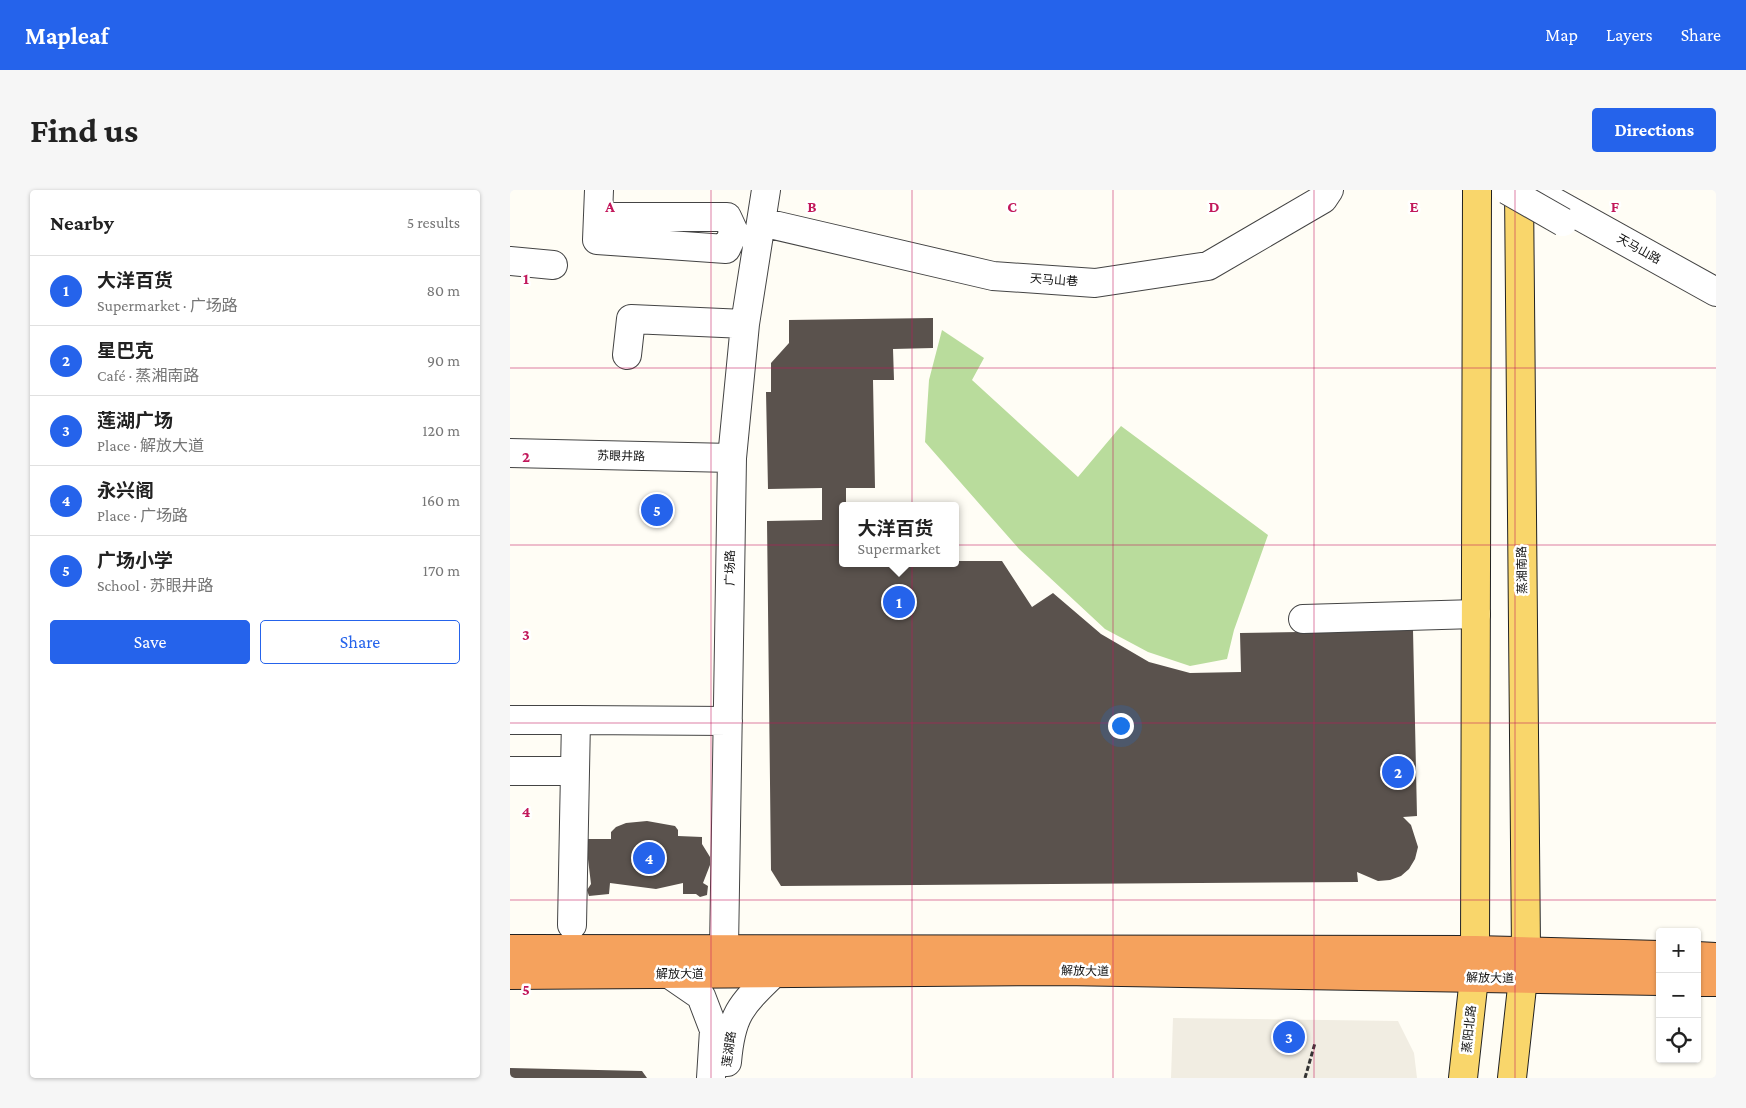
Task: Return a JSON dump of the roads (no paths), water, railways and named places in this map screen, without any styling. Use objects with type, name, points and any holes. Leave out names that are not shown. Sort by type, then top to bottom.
[{"type":"highway","name":"解放大道","points":[[510,949],[1475,950],[1656,955]]},
{"type":"highway","points":[[1701,956],[1716,957]]},
{"type":"highway","name":"解放大道","points":[[510,975],[1062,971],[1656,981]]},
{"type":"highway","points":[[1701,982],[1716,982]]},
{"type":"main road","points":[[1475,950],[1477,190]]},
{"type":"main road","name":"蒸湘南路","points":[[1519,190],[1526,951]]},
{"type":"main road","name":"蒸阳北路","points":[[1463,1078],[1474,978],[1475,950]]},
{"type":"main road","points":[[1512,1078],[1526,951]]},
{"type":"street","points":[[598,217],[599,190]]},
{"type":"street","name":"广场路","points":[[724,949],[732,458],[745,324],[766,190]]},
{"type":"street","name":"天马山巷","points":[[761,222],[993,276],[1095,283],[1208,266],[1323,200],[1329,190]]},
{"type":"street","points":[[1507,190],[1562,214]]},
{"type":"street","points":[[1533,190],[1562,214]]},
{"type":"street","name":"天马山路","points":[[1562,214],[1716,292]]},
{"type":"street","name":"天马山路","points":[[1562,214],[1716,306]]},
{"type":"street","points":[[510,261],[553,265]]},
{"type":"street","points":[[628,355],[631,319],[745,324]]},
{"type":"street","name":"苏眼井路","points":[[510,453],[732,458]]},
{"type":"street","points":[[1302,618],[1476,614]]},
{"type":"street","points":[[510,720],[728,720]]},
{"type":"street","points":[[572,925],[576,720]]},
{"type":"street","points":[[510,771],[574,772]]},
{"type":"street","name":"莲湖路","points":[[669,974],[700,996],[714,1030],[711,1078]]},
{"type":"street","name":"莲湖路","points":[[726,1078],[729,1032],[744,1001],[773,974]]},
{"type":"place","name":"广场小学","points":[[657,510]]},
{"type":"place","name":"大洋百货","points":[[899,602]]},
{"type":"place","name":"星巴克","points":[[1398,772]]},
{"type":"place","name":"永兴阁","points":[[649,858]]},
{"type":"place","name":"莲湖广场","points":[[1289,1037]]}]
